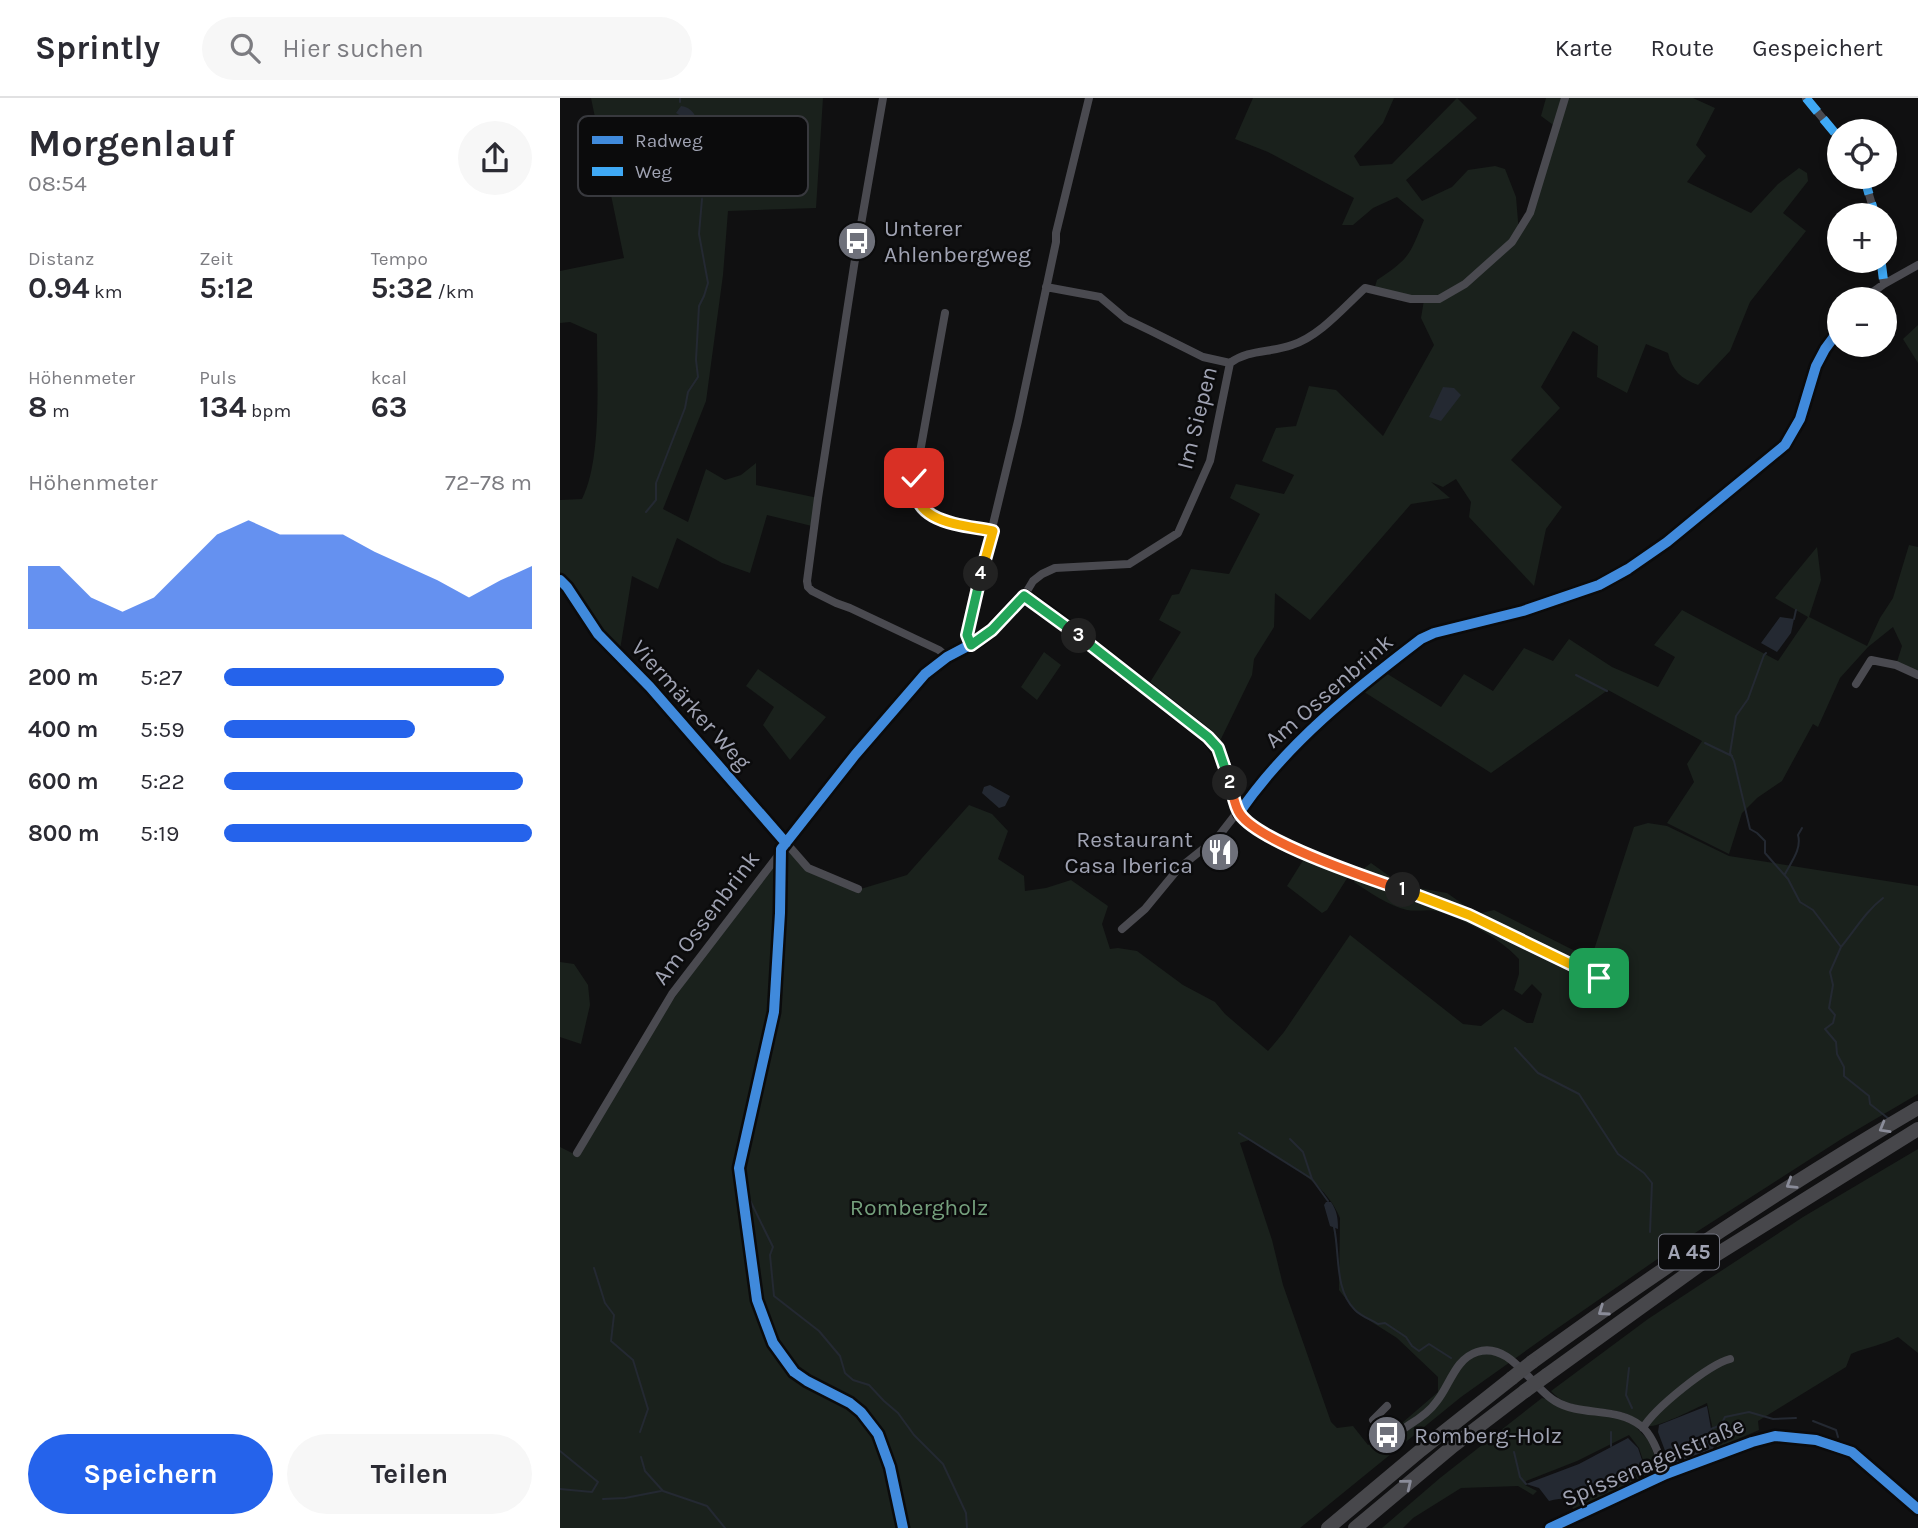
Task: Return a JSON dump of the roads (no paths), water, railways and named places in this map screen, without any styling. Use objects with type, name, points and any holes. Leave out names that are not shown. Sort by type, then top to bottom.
[{"type":"highway","name":"A 45","points":[[1328,1528],[1532,1362],[1733,1222],[1849,1148],[1918,1108]]},
{"type":"highway","name":"A 45","points":[[1355,1528],[1525,1391],[1698,1266],[1918,1129]]},
{"type":"street","points":[[883,98],[856,253],[807,581],[808,587],[817,594],[939,650],[947,657]]},
{"type":"street","points":[[971,645],[967,635],[993,531],[1056,233],[1088,98]]},
{"type":"street","name":"Im Siepen","points":[[1024,596],[1033,580],[1055,568],[1129,564],[1178,533],[1210,461],[1230,363],[1240,356],[1284,347],[1306,338],[1365,288],[1424,300],[1439,299],[1465,284],[1512,242],[1526,222],[1566,98]]},
{"type":"street","points":[[1806,98],[1827,123]]},
{"type":"street","points":[[1880,287],[1918,265]]},
{"type":"street","points":[[1883,273],[1884,284]]},
{"type":"street","points":[[1046,287],[1100,297],[1126,319],[1203,357],[1230,363]]},
{"type":"street","points":[[945,313],[913,491],[917,503],[931,516],[993,531]]},
{"type":"street","name":"Am Ossenbrink","points":[[1122,929],[1145,909],[1178,869],[1218,837],[1268,773],[1325,716],[1421,639],[1434,633],[1523,611],[1599,585],[1667,542],[1785,445],[1800,419],[1816,366],[1827,346]]},
{"type":"street","name":"Viermärker Weg","points":[[560,580],[598,634],[650,687],[811,871],[858,889]]},
{"type":"street","points":[[560,588],[569,592]]},
{"type":"street","points":[[1024,596],[1053,615],[1208,737],[1218,748],[1239,813],[1254,828],[1307,854],[1469,915],[1599,978]]},
{"type":"street","name":"Am Ossenbrink","points":[[577,1153],[672,994],[855,755],[925,674],[947,657],[992,630],[1024,596]]},
{"type":"street","points":[[1856,684],[1871,660],[1896,665],[1918,676]]},
{"type":"street","points":[[1387,1406],[1373,1420],[1384,1432],[1396,1433],[1433,1407],[1465,1358],[1475,1352],[1489,1351],[1512,1361],[1557,1402],[1570,1408],[1617,1414],[1643,1427],[1666,1474]]},
{"type":"street","points":[[1643,1427],[1659,1408],[1717,1363],[1730,1359]]},
{"type":"street","name":"Spissenagelstraße","points":[[1550,1528],[1666,1474],[1766,1438],[1803,1438],[1836,1445],[1852,1452],[1918,1509]]},
{"type":"waterway","points":[[646,512],[656,500],[656,483],[685,408],[688,392],[698,377],[696,360],[699,306],[708,283],[699,234],[702,199]]},
{"type":"waterway","points":[[1794,619],[1796,610]]},
{"type":"waterway","points":[[1766,653],[1748,699],[1736,716],[1730,753],[1750,829],[1765,841],[1765,853],[1788,879],[1800,902],[1813,910],[1841,947],[1830,972],[1833,985],[1829,1008],[1835,1015],[1833,1023],[1825,1029],[1836,1042],[1844,1076],[1869,1096],[1870,1104],[1889,1119]]},
{"type":"waterway","points":[[1576,675],[1607,691]]},
{"type":"waterway","points":[[1705,743],[1732,756]]},
{"type":"waterway","points":[[1785,874],[1797,850],[1798,835],[1802,828]]},
{"type":"waterway","points":[[1841,947],[1883,898]]},
{"type":"waterway","points":[[1515,1048],[1538,1073],[1579,1094],[1618,1154],[1644,1173],[1652,1183],[1650,1232]]},
{"type":"waterway","points":[[760,1089],[764,1080]]},
{"type":"waterway","points":[[757,1100],[745,1160],[744,1188],[773,1247],[770,1255],[774,1296],[819,1331],[840,1356],[845,1373],[853,1380],[869,1385],[943,1464],[966,1513],[967,1528]]},
{"type":"waterway","points":[[1239,1133],[1312,1179],[1328,1201]]},
{"type":"waterway","points":[[1290,1139],[1303,1152],[1312,1179]]},
{"type":"waterway","points":[[1334,1227],[1341,1282],[1348,1302],[1355,1310],[1378,1324],[1385,1323],[1406,1337],[1419,1351],[1429,1344],[1451,1358]]},
{"type":"waterway","points":[[594,1268],[605,1303],[614,1315],[611,1341],[633,1360],[648,1409],[640,1432]]},
{"type":"waterway","points":[[1629,1368],[1626,1395],[1632,1408]]},
{"type":"waterway","points":[[1711,1429],[1721,1425],[1725,1417],[1749,1412],[1773,1419],[1796,1418]]},
{"type":"waterway","points":[[1813,1421],[1836,1430],[1838,1437]]},
{"type":"waterway","points":[[1611,1432],[1611,1446]]},
{"type":"waterway","points":[[560,1451],[598,1482],[592,1492],[560,1489]]},
{"type":"waterway","points":[[1514,1452],[1520,1477],[1526,1484]]},
{"type":"waterway","points":[[641,1457],[645,1471],[663,1491],[707,1506],[725,1528]]},
{"type":"waterway","points":[[603,1499],[661,1491]]},
{"type":"place","name":"Unterer Ahlenbergweg","points":[[857,241]]},
{"type":"place","name":"Restaurant Casa Iberica","points":[[1220,852]]},
{"type":"place","name":"Romberg-Holz","points":[[1387,1435]]},
{"type":"park label","name":"Rombergholz","points":[[919,1207]]}]
